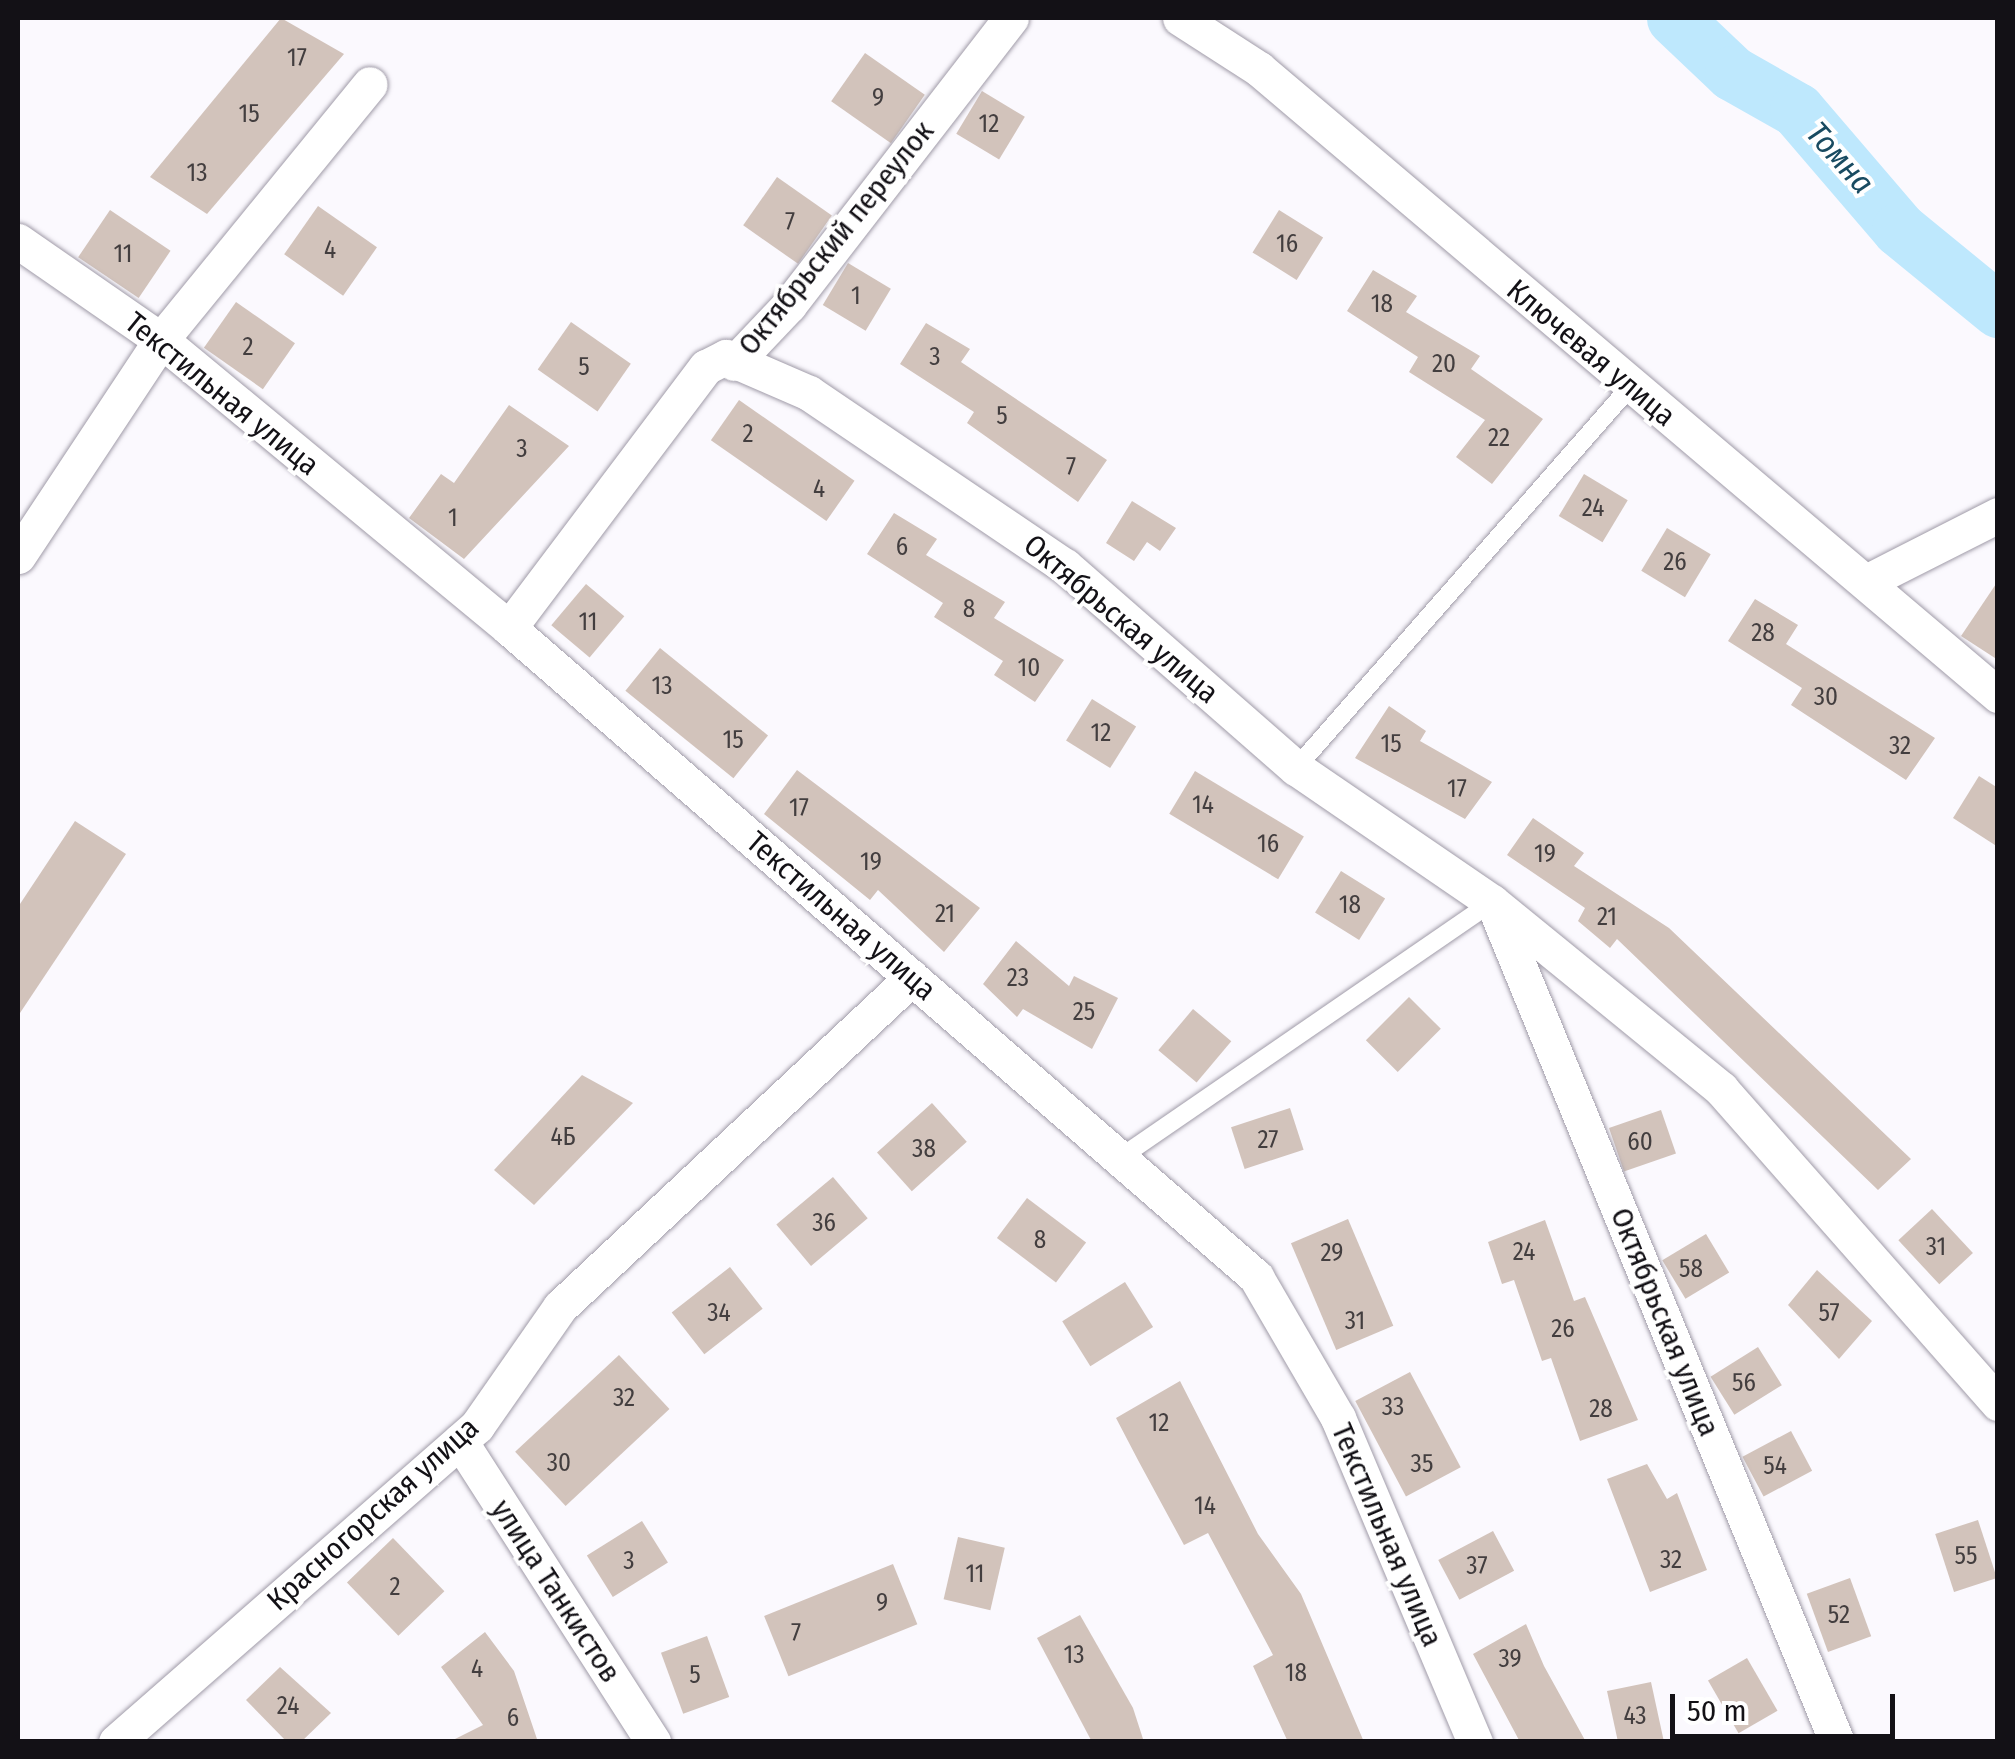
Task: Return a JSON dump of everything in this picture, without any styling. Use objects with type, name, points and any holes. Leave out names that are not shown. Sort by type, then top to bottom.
[{"type":"street","name":"Октябрьский переулок","points":[[509,628],[671,402],[706,367],[726,357],[734,363],[1010,18]]},
{"type":"street","name":"Ключевая улица","points":[[1180,18],[1259,70],[1630,388],[1868,581],[1998,696]]},
{"type":"street","points":[[18,556],[160,340],[370,84]]},
{"type":"street","name":"Текстильная улица","points":[[18,242],[160,340],[509,628],[912,978],[1124,1155],[1256,1277],[1338,1418],[1476,1742]]},
{"type":"street","name":"Октябрьская улица","points":[[734,363],[810,392],[1065,566],[1296,768],[1492,902],[1721,1089],[1998,1403]]},
{"type":"street","points":[[1868,581],[1998,516]]},
{"type":"street","name":"Октябрьская улица","points":[[1492,902],[1837,1742]]},
{"type":"street","name":"Красногорская улица","points":[[116,1742],[460,1441],[560,1307],[912,978]]},
{"type":"street","name":"улица Танкистов","points":[[460,1441],[653,1742]]},
{"type":"lane","points":[[1296,768],[1630,388]]},
{"type":"lane","points":[[1124,1155],[1492,902]]},
{"type":"building","points":[[281,18],[344,54],[207,214],[150,177]]},
{"type":"building","points":[[865,53],[925,95],[891,143],[831,101]]},
{"type":"building","points":[[982,91],[1025,117],[999,160],[956,134]]},
{"type":"building","points":[[777,177],[832,215],[798,264],[743,225]]},
{"type":"building","points":[[318,206],[377,247],[343,296],[284,254]]},
{"type":"building","points":[[110,210],[171,251],[139,298],[78,257]]},
{"type":"building","points":[[1279,210],[1323,238],[1297,280],[1253,252]]},
{"type":"building","points":[[848,263],[891,289],[866,331],[823,305]]},
{"type":"building","points":[[1373,270],[1417,296],[1406,312],[1480,356],[1471,369],[1543,419],[1492,484],[1456,457],[1485,420],[1409,372],[1418,357],[1347,311]]},
{"type":"building","points":[[236,302],[295,343],[263,389],[204,348]]},
{"type":"building","points":[[571,322],[631,364],[598,411],[538,370]]},
{"type":"building","points":[[926,323],[970,349],[961,362],[1107,460],[1078,502],[967,423],[974,412],[900,364]]},
{"type":"building","points":[[739,400],[855,481],[826,521],[711,440]]},
{"type":"building","points":[[509,405],[569,446],[464,559],[409,518],[441,474],[454,483]]},
{"type":"building","points":[[1584,474],[1628,500],[1602,542],[1559,516]]},
{"type":"building","points":[[1132,501],[1176,528],[1160,551],[1147,542],[1134,561],[1106,543]]},
{"type":"building","points":[[894,513],[937,539],[926,555],[1005,602],[994,618],[1064,660],[1035,702],[994,675],[1003,661],[934,617],[943,603],[867,554]]},
{"type":"building","points":[[1667,528],[1711,554],[1685,597],[1641,571]]},
{"type":"building","points":[[1998,581],[1998,660],[1961,636]]},
{"type":"building","points":[[586,584],[624,616],[590,658],[551,625]]},
{"type":"building","points":[[1755,599],[1798,625],[1786,644],[1935,738],[1906,780],[1791,705],[1802,688],[1728,641]]},
{"type":"building","points":[[660,648],[768,735],[733,778],[625,691]]},
{"type":"building","points":[[1092,699],[1136,727],[1110,768],[1066,741]]},
{"type":"building","points":[[1389,706],[1426,731],[1420,741],[1492,782],[1465,819],[1355,758]]},
{"type":"building","points":[[797,770],[980,908],[944,952],[878,890],[870,900],[764,814]]},
{"type":"building","points":[[1195,771],[1304,836],[1278,879],[1169,814]]},
{"type":"building","points":[[1979,776],[1998,788],[1998,847],[1953,818]]},
{"type":"building","points":[[1533,818],[1584,853],[1574,866],[1669,928],[1911,1159],[1878,1190],[1617,939],[1610,948],[1578,921],[1585,908],[1507,855]]},
{"type":"building","points":[[75,821],[126,854],[18,1016],[18,907]]},
{"type":"building","points":[[1341,871],[1385,899],[1359,940],[1315,913]]},
{"type":"building","points":[[1016,941],[1069,986],[1074,976],[1118,998],[1092,1049],[1023,1009],[1017,1017],[983,984]]},
{"type":"building","points":[[1409,997],[1441,1029],[1398,1072],[1366,1040]]},
{"type":"building","points":[[1193,1009],[1231,1041],[1197,1083],[1158,1050]]},
{"type":"building","points":[[582,1075],[633,1103],[534,1205],[494,1170]]},
{"type":"building","points":[[932,1103],[967,1142],[912,1191],[877,1153]]},
{"type":"building","points":[[1290,1108],[1304,1150],[1245,1169],[1231,1127]]},
{"type":"building","points":[[1661,1110],[1676,1153],[1624,1171],[1609,1128]]},
{"type":"building","points":[[833,1177],[868,1218],[811,1266],[776,1225]]},
{"type":"building","points":[[1027,1198],[1086,1243],[1056,1282],[997,1238]]},
{"type":"building","points":[[1932,1209],[1973,1253],[1939,1284],[1898,1240]]},
{"type":"building","points":[[1348,1219],[1393,1326],[1336,1350],[1291,1243]]},
{"type":"building","points":[[1545,1220],[1574,1301],[1585,1297],[1638,1420],[1580,1441],[1551,1358],[1542,1361],[1514,1280],[1502,1284],[1488,1242]]},
{"type":"building","points":[[1706,1234],[1729,1273],[1685,1299],[1662,1260]]},
{"type":"building","points":[[730,1267],[763,1309],[704,1354],[672,1313]]},
{"type":"building","points":[[1817,1270],[1872,1321],[1839,1359],[1788,1305]]},
{"type":"building","points":[[1125,1282],[1153,1327],[1090,1366],[1062,1321]]},
{"type":"building","points":[[1758,1347],[1782,1385],[1734,1415],[1711,1377]]},
{"type":"building","points":[[619,1355],[669,1409],[566,1506],[515,1452]]},
{"type":"building","points":[[1410,1372],[1461,1467],[1406,1496],[1355,1401]]},
{"type":"building","points":[[1180,1381],[1258,1534],[1301,1594],[1364,1742],[1288,1742],[1253,1666],[1273,1655],[1208,1533],[1184,1545],[1116,1418]]},
{"type":"building","points":[[1791,1431],[1812,1471],[1764,1497],[1742,1457]]},
{"type":"building","points":[[1647,1464],[1667,1499],[1677,1493],[1707,1570],[1650,1592],[1607,1479]]},
{"type":"building","points":[[1978,1520],[1997,1578],[1954,1592],[1935,1534]]},
{"type":"building","points":[[642,1521],[668,1563],[613,1597],[587,1555]]},
{"type":"building","points":[[1493,1531],[1514,1571],[1459,1600],[1438,1560]]},
{"type":"building","points":[[958,1537],[1005,1548],[990,1610],[944,1599]]},
{"type":"building","points":[[393,1538],[444,1591],[398,1636],[347,1582]]},
{"type":"building","points":[[893,1564],[917,1624],[788,1676],[764,1616]]},
{"type":"building","points":[[1850,1578],[1871,1636],[1828,1652],[1807,1594]]},
{"type":"building","points":[[1080,1615],[1133,1708],[1144,1742],[1092,1742],[1037,1638]]},
{"type":"building","points":[[1526,1624],[1586,1742],[1520,1742],[1473,1654]]},
{"type":"building","points":[[485,1632],[514,1671],[538,1742],[449,1742],[483,1725],[441,1667]]},
{"type":"building","points":[[707,1636],[729,1697],[683,1714],[661,1653]]},
{"type":"building","points":[[1747,1658],[1778,1711],[1739,1733],[1708,1681]]},
{"type":"building","points":[[280,1667],[331,1713],[301,1742],[287,1742],[246,1700]]},
{"type":"building","points":[[1651,1682],[1664,1742],[1618,1742],[1607,1691]]},
{"type":"waterway","name":"Томна","points":[[1674,18],[1732,73],[1797,110],[1899,229],[1998,310]]}]
